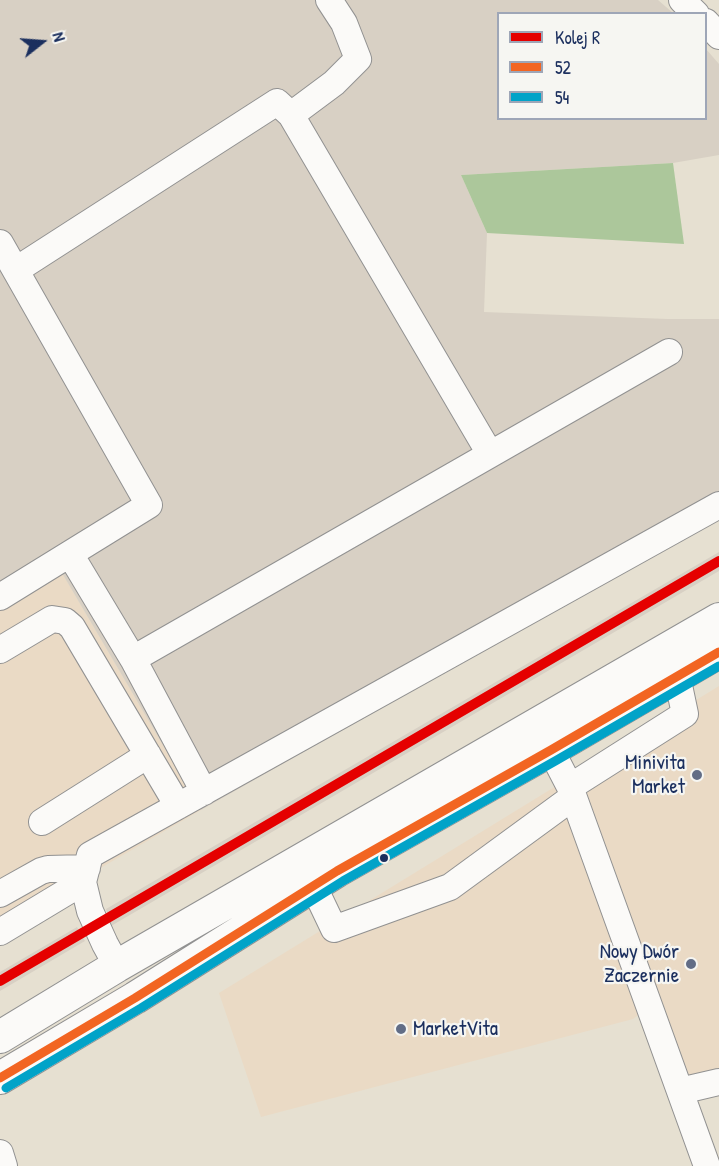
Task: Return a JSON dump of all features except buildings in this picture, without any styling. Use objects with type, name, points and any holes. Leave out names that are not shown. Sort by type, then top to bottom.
[{"type":"main road","points":[[0,1078],[135,998],[313,885],[544,737],[719,619]]},
{"type":"main road","points":[[0,1037],[117,966],[544,737],[677,676],[719,652]]},
{"type":"street","points":[[291,115],[334,83],[358,59],[344,23],[329,0]]},
{"type":"street","points":[[682,0],[694,12]]},
{"type":"street","points":[[707,24],[719,36]]},
{"type":"street","points":[[16,270],[277,102],[291,115],[490,454]]},
{"type":"street","points":[[0,243],[149,505],[0,597]]},
{"type":"street","points":[[133,659],[669,352]]},
{"type":"street","points":[[117,966],[90,911],[85,875],[90,855],[719,505]]},
{"type":"street","points":[[70,554],[133,659],[204,792]]},
{"type":"street","points":[[0,650],[52,620],[65,621],[72,627],[178,806]]},
{"type":"street","points":[[313,885],[334,929],[450,887],[572,792],[685,714],[677,676]]},
{"type":"street","points":[[544,737],[572,792],[707,1166]]},
{"type":"street","points":[[42,822],[148,755]]},
{"type":"street","points":[[0,894],[48,869],[85,875]]},
{"type":"street","points":[[0,932],[85,875]]},
{"type":"street","points":[[680,1091],[719,1082]]},
{"type":"street","points":[[0,1153],[4,1166]]},
{"type":"shaded area","points":[[0,0],[658,0],[672,12],[497,12],[497,120],[707,120],[707,50],[719,64],[719,155],[673,163],[461,175],[487,233],[484,312],[719,319],[719,518],[201,810],[62,573],[0,610]]},
{"type":"shaded area","points":[[719,552],[719,571],[111,926],[106,909]]},
{"type":"shaded area","points":[[62,573],[201,810],[0,926],[0,610]]},
{"type":"shaded area","points":[[719,686],[719,1069],[689,1076],[579,772]]},
{"type":"shaded area","points":[[561,783],[641,1013],[633,1019],[261,1117],[219,993]]},
{"type":"shaded area","points":[[77,927],[85,941],[0,991],[0,972]]},
{"type":"green space","points":[[673,163],[684,244],[487,233],[461,175]]},
{"type":"rail line","name":"R","points":[[0,981],[719,561]]},
{"type":"transit line","name":"52","points":[[0,1078],[135,998],[337,871],[719,652]]},
{"type":"transit line","name":"54","points":[[6,1088],[141,1008],[343,881],[719,666]]},
{"type":"place","name":"Minivita Market","points":[[697,775]]},
{"type":"place","name":"Nowy Dwór Zaczernie","points":[[691,964]]},
{"type":"place","name":"MarketVita","points":[[401,1029]]}]
